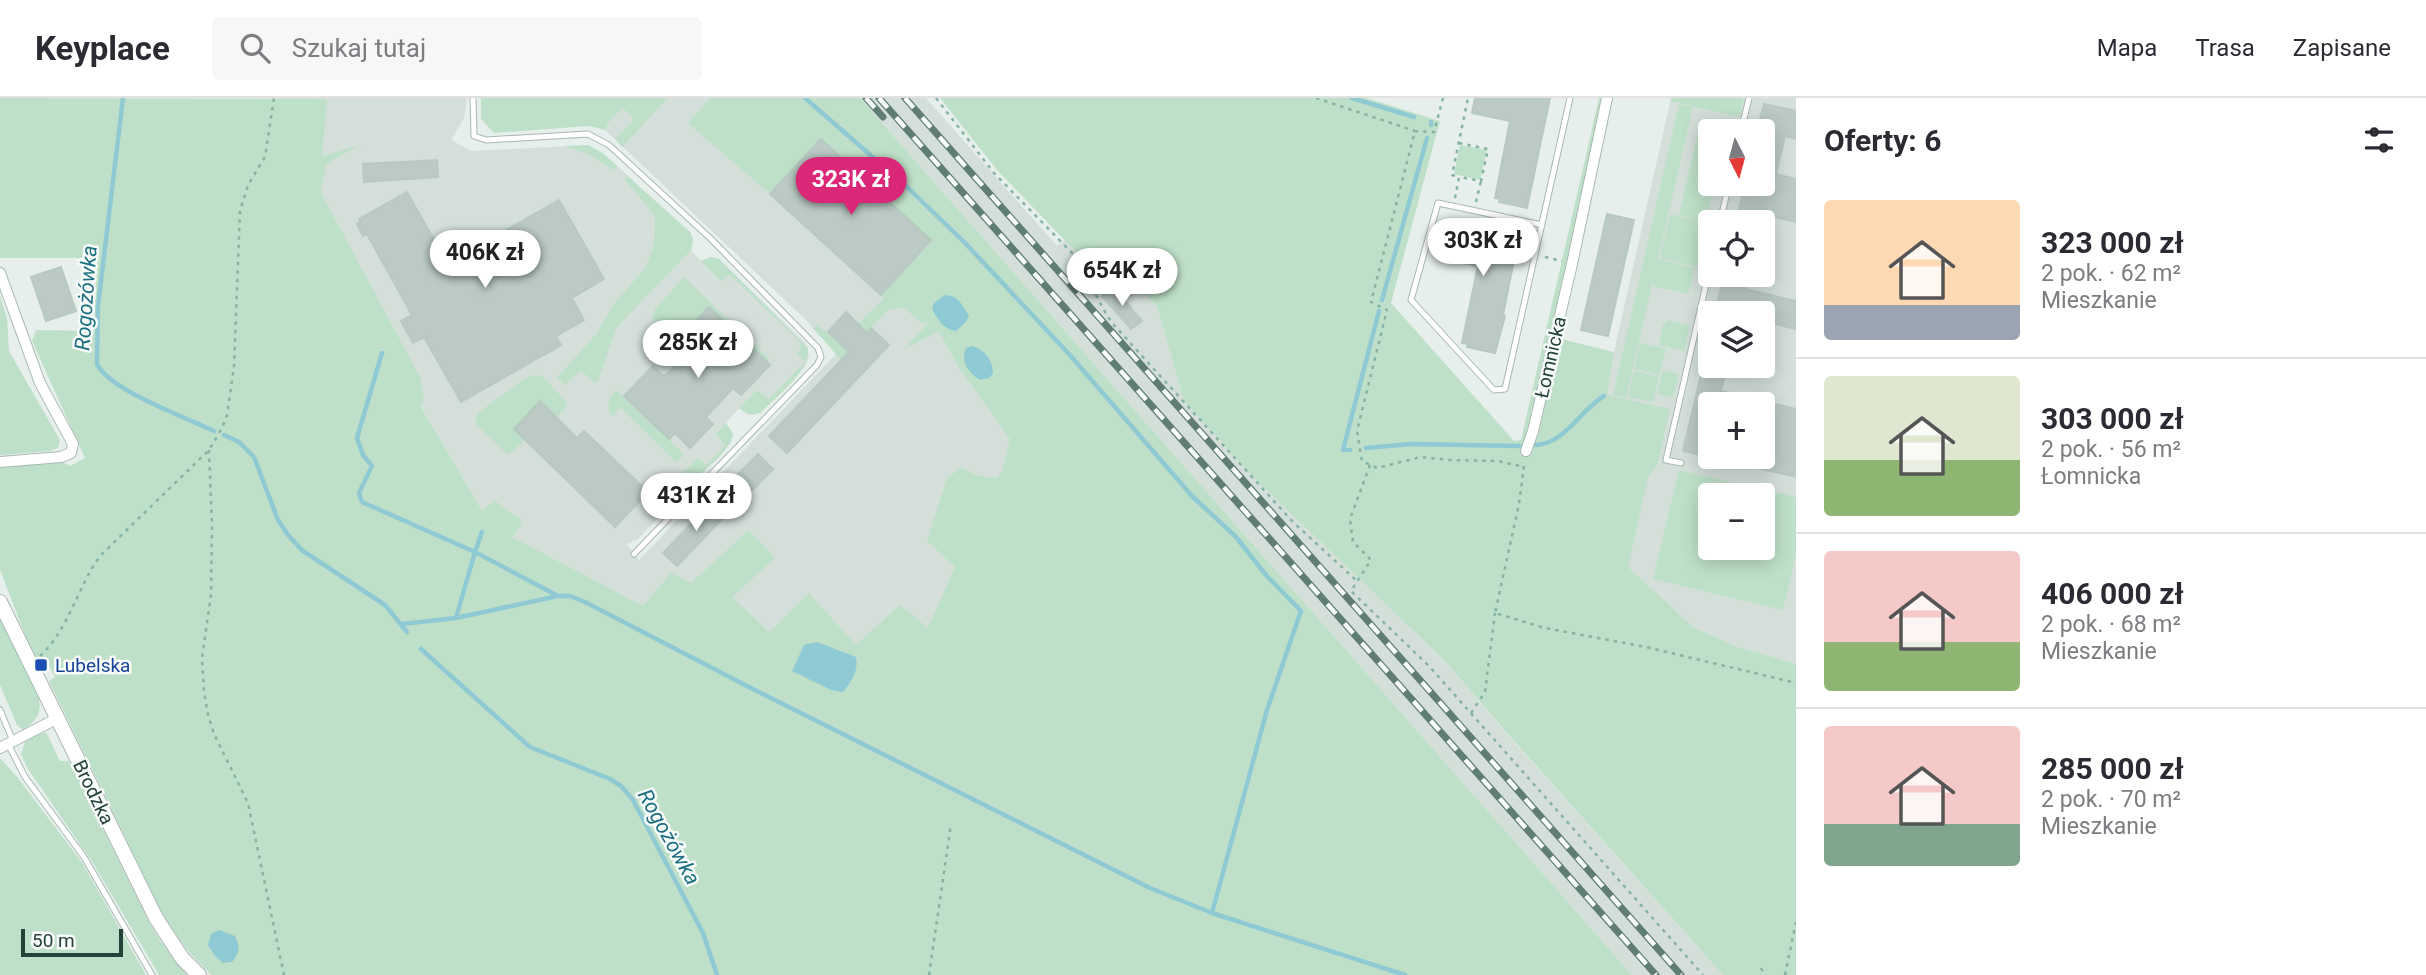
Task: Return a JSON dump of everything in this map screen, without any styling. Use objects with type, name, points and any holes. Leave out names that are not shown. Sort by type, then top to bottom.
[{"type":"street","name":"Łomnicka","points":[[1526,451],[1572,264],[1607,98]]},
{"type":"street","points":[[0,273],[40,383],[73,444],[71,453],[61,457],[0,461]]},
{"type":"street","name":"Brodzka","points":[[0,602],[156,918],[182,958],[199,975]]},
{"type":"street","points":[[7,744],[58,718]]},
{"type":"lane","points":[[472,98],[474,136],[486,140],[588,134],[609,145],[710,238],[818,348],[821,357],[817,365],[634,554]]},
{"type":"lane","points":[[1542,225],[1438,203],[1411,300],[1493,390],[1505,388],[1542,225],[1570,98]]},
{"type":"lane","points":[[1744,119],[1749,98]]},
{"type":"lane","points":[[1681,463],[1666,460],[1705,287]]},
{"type":"lane","points":[[0,710],[7,744],[25,777],[91,868],[152,975]]},
{"type":"path","points":[[37,660],[56,639],[90,569],[100,556],[209,450],[227,415],[234,367],[240,211],[248,185],[265,157],[274,98]]},
{"type":"path","points":[[936,98],[994,173],[1073,254],[1102,309],[1113,324],[1293,522],[1357,582]]},
{"type":"path","points":[[1316,98],[1415,131],[1434,132],[1443,98]]},
{"type":"path","points":[[1468,98],[1452,175],[1481,181]]},
{"type":"path","points":[[1415,131],[1371,302],[1387,310],[1357,432],[1362,461],[1377,468],[1421,457],[1498,461],[1524,467]]},
{"type":"path","points":[[1459,143],[1488,149],[1474,211]]},
{"type":"path","points":[[1453,206],[1460,177]]},
{"type":"path","points":[[1535,254],[1572,264]]},
{"type":"path","points":[[209,450],[211,595],[202,658],[204,691],[214,734],[248,803],[284,975]]},
{"type":"path","points":[[1471,713],[1485,692],[1495,613],[1519,504],[1526,451]]},
{"type":"path","points":[[1370,465],[1350,519],[1353,542],[1371,561],[1351,591],[1429,666],[1703,975]]},
{"type":"path","points":[[1495,613],[1545,628],[1647,648],[1796,683]]},
{"type":"path","points":[[929,975],[951,824]]},
{"type":"path","points":[[1785,975],[1796,922]]},
{"type":"path","points":[[1761,968],[1765,975]]},
{"type":"shaded area","points":[[278,98],[467,98],[464,118],[451,140],[472,151],[588,145],[604,154],[690,232],[693,240],[691,250],[701,261],[711,257],[719,259],[805,343],[809,356],[805,367],[760,413],[749,415],[739,408],[726,423],[733,434],[731,443],[702,473],[691,480],[681,480],[670,490],[677,498],[638,539],[627,544],[639,560],[836,354],[805,319],[605,130],[611,119],[623,108],[655,98],[786,98],[1045,350],[948,765],[491,527],[306,207]]},
{"type":"shaded area","points":[[860,98],[926,98],[1057,246],[1065,240],[1077,253],[1116,262],[1157,306],[1184,401],[1255,479],[1446,662],[1506,733],[1723,975],[1632,975]]},
{"type":"shaded area","points":[[1671,98],[1796,98],[1796,664],[1735,646],[1693,627],[1639,579],[1582,516],[1614,352]]},
{"type":"green space","points":[[0,98],[327,99],[322,156],[361,145],[326,165],[321,193],[420,377],[424,400],[420,405],[482,511],[494,500],[521,520],[522,524],[512,537],[643,606],[671,573],[691,583],[749,530],[775,558],[732,597],[769,632],[809,593],[856,645],[900,605],[928,628],[955,567],[927,541],[947,478],[961,468],[979,476],[997,478],[1002,471],[1010,439],[958,366],[939,331],[904,349],[929,322],[922,323],[903,307],[888,310],[841,360],[813,328],[817,325],[838,341],[884,299],[881,295],[930,240],[770,194],[688,123],[710,98],[860,98],[1632,975],[211,975],[187,950],[166,921],[49,681],[55,677],[49,666],[43,667],[40,661],[36,663],[0,570],[0,467],[63,462],[70,466],[85,458],[32,341],[36,330],[94,331],[97,258],[0,258]],"holes":[[[817,642],[856,657],[843,692]]]},
{"type":"green space","points":[[481,98],[668,98],[622,147],[615,139],[634,120],[623,108],[611,119],[605,130],[589,126],[494,133],[481,119]]},
{"type":"green space","points":[[940,98],[1366,98],[1440,121],[1391,303],[1514,441],[1521,440],[1599,98],[1606,98],[1553,337],[1614,352],[1607,395],[1670,409],[1657,466],[1648,477],[1628,567],[1693,627],[1735,646],[1796,664],[1796,975],[1723,975],[1446,662],[1255,479],[1184,401],[1157,306],[1116,262],[1077,253],[997,170]]},
{"type":"green space","points":[[1671,98],[1744,98],[1739,117],[1671,101]]},
{"type":"green space","points":[[1679,104],[1693,107],[1658,259],[1695,268],[1688,294],[1653,286],[1653,281],[1626,398],[1613,395]]},
{"type":"green space","points":[[1698,132],[1698,196],[1712,196],[1709,210],[1698,210],[1698,219],[1679,215]]},
{"type":"green space","points":[[588,145],[604,154],[618,167],[614,170],[588,154],[564,146]]},
{"type":"green space","points":[[1460,145],[1487,150],[1480,180],[1454,174]]},
{"type":"green space","points":[[628,177],[690,232],[693,240],[691,250],[616,328],[598,381],[594,383],[581,370],[565,385],[557,378],[597,333],[613,305],[646,267],[654,245],[655,216],[625,180]]},
{"type":"green space","points":[[1670,214],[1698,220],[1698,268],[1660,258]]},
{"type":"green space","points":[[711,257],[719,259],[808,348],[807,357],[804,366],[798,375],[757,414],[749,414],[739,408],[756,391],[769,399],[805,362],[797,354],[800,344],[729,274],[721,281],[701,261]]},
{"type":"green space","points":[[684,277],[769,359],[766,362],[710,308],[681,337],[692,348],[685,355],[657,328],[652,318],[655,309]]},
{"type":"green space","points":[[0,296],[7,318],[9,351],[60,440],[58,448],[50,451],[0,455]]},
{"type":"green space","points":[[1668,320],[1690,326],[1684,351],[1659,345],[1663,325]]},
{"type":"green space","points":[[1640,343],[1666,349],[1659,375],[1634,369]]},
{"type":"green space","points":[[1663,370],[1679,374],[1673,398],[1657,394]]},
{"type":"green space","points":[[1634,371],[1659,377],[1653,402],[1628,397]]},
{"type":"green space","points":[[541,375],[567,402],[564,409],[553,419],[514,429],[525,440],[508,455],[475,423],[478,413],[529,376]]},
{"type":"green space","points":[[616,390],[684,454],[677,463],[621,408],[612,416],[609,403]]},
{"type":"green space","points":[[726,423],[733,434],[726,449],[704,470],[681,480],[679,477],[698,458],[706,465],[725,445],[716,434]]},
{"type":"green space","points":[[1679,470],[1735,483],[1698,483],[1698,560],[1775,560],[1775,492],[1796,497],[1796,555],[1783,610],[1653,579]]},
{"type":"green space","points":[[0,618],[39,698],[37,717],[23,730],[17,725],[0,685]]},
{"type":"green space","points":[[46,732],[60,761],[69,761],[149,922],[187,975],[159,975],[93,863],[28,769],[21,754],[26,739]]},
{"type":"green space","points":[[0,758],[83,864],[146,975],[0,975]]},
{"type":"water","points":[[945,295],[957,299],[969,316],[956,331],[944,326],[932,309],[934,303]]},
{"type":"water","points":[[972,346],[990,360],[993,373],[989,378],[980,380],[967,367],[964,353],[966,348]]},
{"type":"water","points":[[817,642],[856,657],[855,672],[843,692],[831,690],[792,671],[804,645]]},
{"type":"water","points":[[219,930],[235,936],[237,940],[238,952],[232,962],[223,963],[208,945],[211,934]]},
{"type":"building","points":[[1475,98],[1550,98],[1527,208],[1499,202],[1500,199],[1495,198],[1510,121],[1472,113]]},
{"type":"building","points":[[1764,104],[1796,111],[1796,139],[1785,136],[1776,174],[1796,179],[1796,222],[1775,217],[1775,210],[1739,210],[1742,196],[1775,196],[1775,119],[1760,119]]},
{"type":"building","points":[[821,139],[931,240],[881,295],[770,194]]},
{"type":"building","points":[[437,160],[438,177],[364,182],[363,164]]},
{"type":"building","points":[[407,192],[442,254],[463,243],[468,252],[559,200],[604,279],[572,298],[584,320],[556,336],[561,345],[461,402],[424,337],[413,343],[401,321],[412,315],[367,234],[363,236],[357,224],[361,222],[359,219]]},
{"type":"building","points":[[1607,214],[1634,220],[1608,336],[1581,330]]},
{"type":"building","points":[[1447,220],[1519,235],[1503,315],[1505,316],[1495,353],[1467,347],[1468,344],[1462,343],[1478,266],[1439,258]]},
{"type":"building","points":[[61,267],[76,311],[46,321],[31,277]]},
{"type":"building","points":[[1113,287],[1142,321],[1131,329],[1102,296]]},
{"type":"building","points":[[1721,287],[1745,287],[1796,301],[1796,329],[1775,324],[1775,301],[1718,301]]},
{"type":"building","points":[[709,307],[770,365],[741,395],[733,388],[706,417],[713,424],[690,448],[675,433],[669,439],[624,396],[653,366],[664,377],[692,348],[681,337]]},
{"type":"building","points":[[846,312],[867,333],[871,328],[889,345],[787,453],[769,436],[849,352],[828,332]]},
{"type":"building","points":[[1700,378],[1724,378],[1721,391],[1725,392],[1698,392],[1698,454],[1683,451]]},
{"type":"building","points":[[540,401],[577,438],[584,431],[648,492],[615,527],[514,429]]},
{"type":"building","points":[[1775,404],[1796,409],[1796,477],[1762,469],[1775,469]]},
{"type":"building","points":[[758,454],[773,469],[744,499],[728,484]]},
{"type":"building","points":[[715,499],[728,513],[677,566],[663,553]]},
{"type":"waterway","name":"Rogożówka","points":[[123,98],[98,306],[97,364],[104,374],[132,393],[214,431]]},
{"type":"waterway","points":[[805,98],[906,186],[965,243],[1069,354],[1192,496],[1236,537],[1266,575],[1301,611],[1267,710],[1212,913]]},
{"type":"waterway","points":[[1352,98],[1414,117]]},
{"type":"waterway","points":[[1382,300],[1427,138]]},
{"type":"waterway","points":[[1350,450],[1343,450],[1379,311]]},
{"type":"waterway","points":[[382,353],[357,438],[363,455],[372,466],[359,493],[362,502],[475,552],[482,532]]},
{"type":"waterway","points":[[1536,445],[1556,438],[1604,396]]},
{"type":"waterway","name":"Rogożówka","points":[[224,435],[239,442],[254,457],[278,520],[288,535],[303,551],[385,605],[407,632]]},
{"type":"waterway","points":[[1366,448],[1411,444],[1520,446]]},
{"type":"waterway","points":[[456,618],[475,552],[558,596]]},
{"type":"waterway","points":[[402,624],[456,618],[558,596],[570,596],[1150,888],[1212,913],[1405,975]]},
{"type":"waterway","name":"Rogożówka","points":[[421,649],[530,747],[610,779],[621,786],[633,800],[703,933],[717,975]]},
{"type":"railway","points":[[866,98],[883,117]]},
{"type":"railway","points":[[879,98],[1656,975]]},
{"type":"railway","points":[[905,98],[1681,975]]},
{"type":"place","name":"Lubelska","points":[[41,665]]}]
